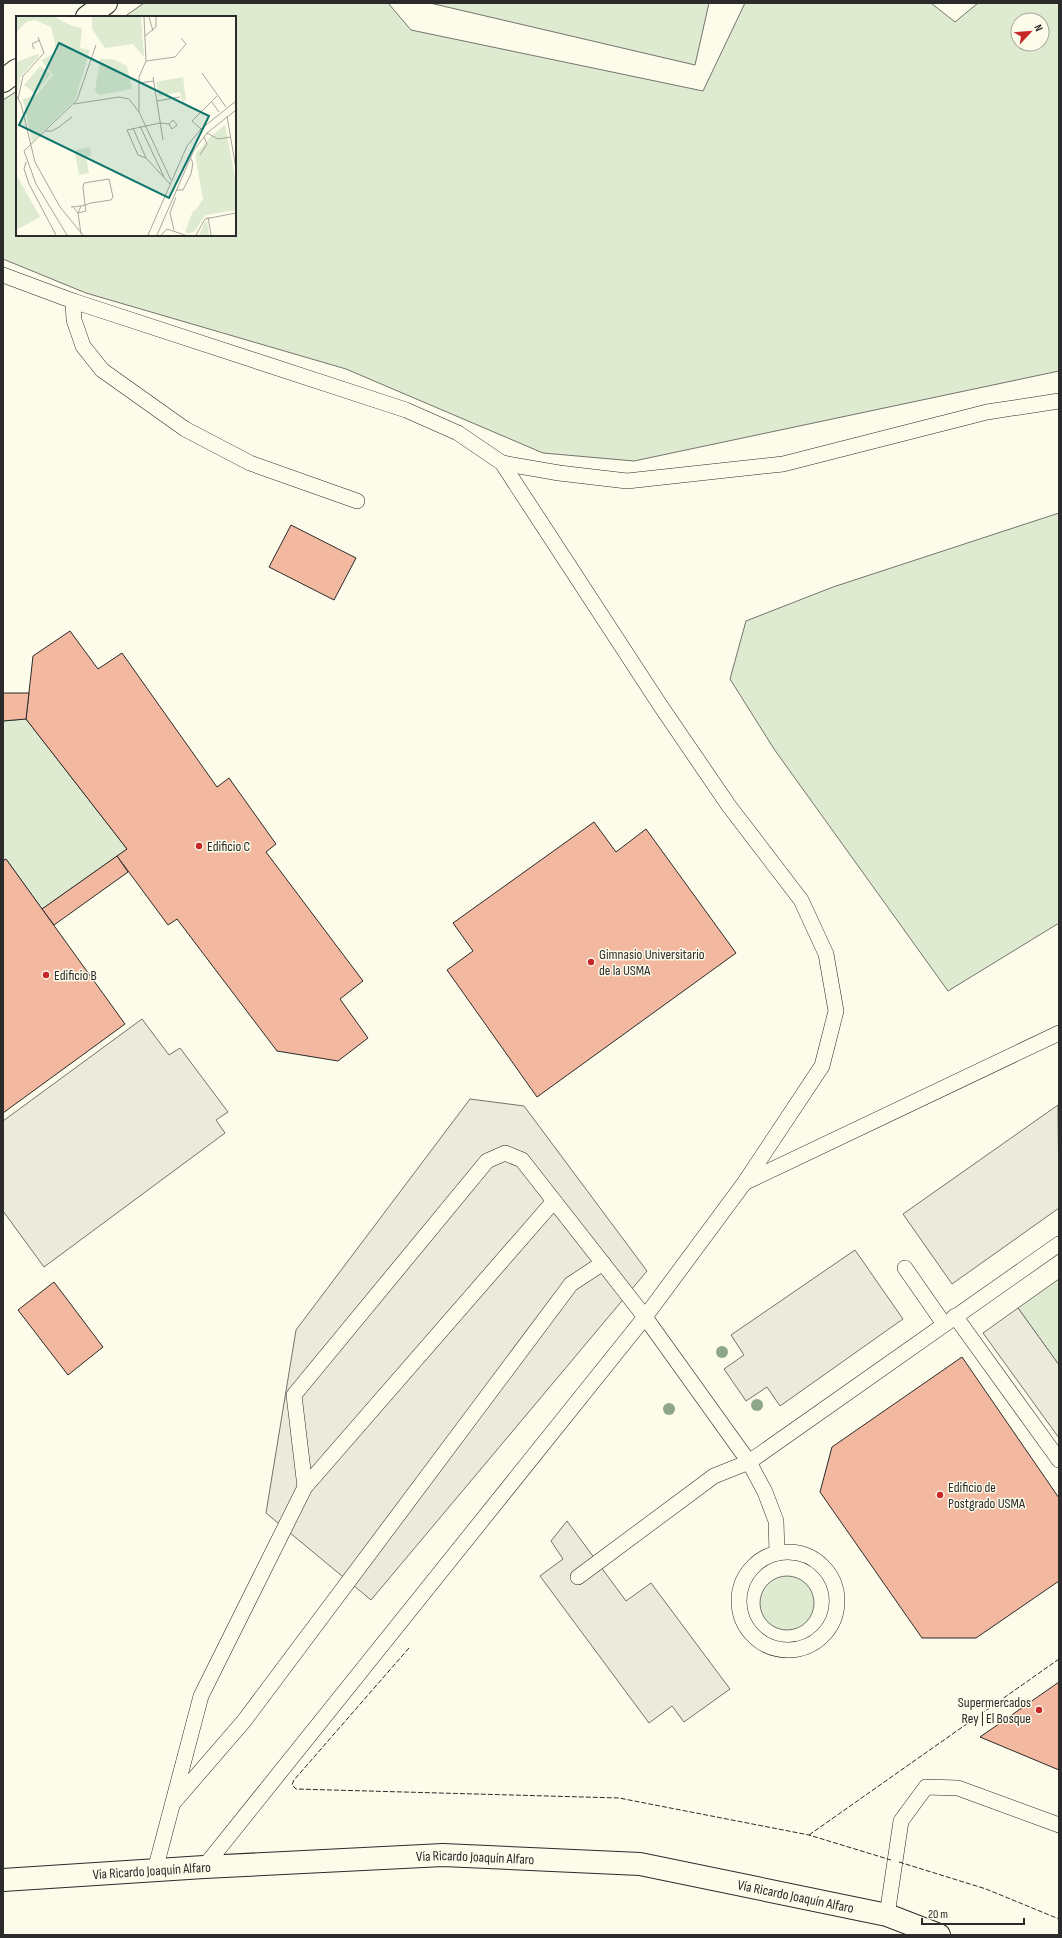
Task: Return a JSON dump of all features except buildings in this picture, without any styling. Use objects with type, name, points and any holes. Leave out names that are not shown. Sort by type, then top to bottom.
[{"type":"main road","points":[[89,16],[106,3]]},
{"type":"main road","points":[[3,81],[16,71]]},
{"type":"main road","name":"Vía Ricardo Joaquín Alfaro","points":[[3,1880],[204,1867],[442,1855],[640,1864],[887,1915],[939,1935]]},
{"type":"lane","points":[[3,275],[73,301],[406,410],[458,433],[502,463],[660,705],[721,794],[801,900],[826,954],[836,1011],[822,1066],[745,1182],[645,1317],[204,1867]]},
{"type":"lane","points":[[73,301],[74,320],[83,346],[102,370],[184,429],[250,463],[357,502]]},
{"type":"lane","points":[[502,463],[559,474],[627,481],[783,464],[987,412],[1059,401]]},
{"type":"lane","points":[[745,1182],[1057,1038]]},
{"type":"lane","points":[[306,1487],[294,1395],[488,1161],[505,1153],[522,1160],[645,1317],[749,1462],[765,1492],[776,1521],[777,1552]]},
{"type":"lane","points":[[155,1870],[201,1696],[306,1487],[554,1201]]},
{"type":"lane","points":[[578,1577],[714,1476],[749,1462],[1059,1244]]},
{"type":"lane","points":[[172,1805],[244,1721],[571,1284],[603,1263]]},
{"type":"lane","points":[[905,1268],[950,1320],[1059,1460]]},
{"type":"lane","points":[[794,1551],[809,1556],[823,1566],[832,1578],[837,1594],[837,1611],[831,1626],[820,1638],[807,1647],[791,1650],[775,1648],[760,1641],[748,1630],[741,1615],[739,1599],[742,1583],[747,1574],[762,1558],[777,1552],[794,1551]]},
{"type":"lane","points":[[887,1915],[901,1821],[926,1787],[958,1788],[1059,1824]]},
{"type":"green space","points":[[144,3],[388,3],[411,30],[703,91],[745,3],[931,3],[955,22],[978,3],[1059,3],[1059,371],[634,461],[543,453],[346,369],[86,293],[3,259],[3,100],[16,92],[16,236],[236,236],[236,16],[125,16]]},
{"type":"green space","points":[[430,3],[709,3],[695,65]]},
{"type":"green space","points":[[1059,513],[1059,923],[948,991],[774,749],[730,679],[746,621],[833,587]]},
{"type":"green space","points":[[26,719],[127,849],[42,909],[6,859],[3,861],[3,721]]},
{"type":"green space","points":[[1059,1279],[1059,1365],[1018,1308]]},
{"type":"green space","points":[[787,1576],[797,1578],[806,1584],[812,1593],[814,1603],[812,1613],[806,1622],[797,1628],[787,1630],[777,1628],[768,1622],[762,1613],[760,1603],[762,1593],[768,1584],[777,1578]]},
{"type":"shaded area","points":[[142,1019],[169,1055],[180,1048],[228,1112],[216,1120],[225,1133],[44,1267],[3,1211],[3,1121]]},
{"type":"shaded area","points":[[470,1099],[524,1106],[647,1271],[371,1600],[266,1513],[296,1330]]},
{"type":"shaded area","points":[[1058,1105],[1059,1208],[952,1284],[903,1214]]},
{"type":"shaded area","points":[[855,1250],[903,1319],[780,1406],[767,1387],[746,1401],[724,1369],[744,1355],[731,1335]]},
{"type":"shaded area","points":[[1018,1308],[1059,1365],[1059,1438],[983,1333]]},
{"type":"shaded area","points":[[567,1521],[626,1601],[651,1583],[730,1689],[684,1722],[672,1706],[649,1723],[540,1576],[563,1559],[551,1541]]},
{"type":"fence","points":[[409,1648],[294,1780],[292,1785],[296,1789],[619,1798],[809,1835],[891,1860]]},
{"type":"fence","points":[[809,1835],[1059,1659]]},
{"type":"fence","points":[[899,1862],[986,1889],[1059,1919]]},
{"type":"place","name":"Edificio C","points":[[199,846]]},
{"type":"place","name":"Gimnasio Universitario de la USMA","points":[[591,962]]},
{"type":"place","name":"Edificio B","points":[[46,975]]},
{"type":"place","name":"Edificio de Postgrado USMA","points":[[940,1495]]},
{"type":"place","name":"Supermercados Rey | El Bosque","points":[[1039,1710]]}]
